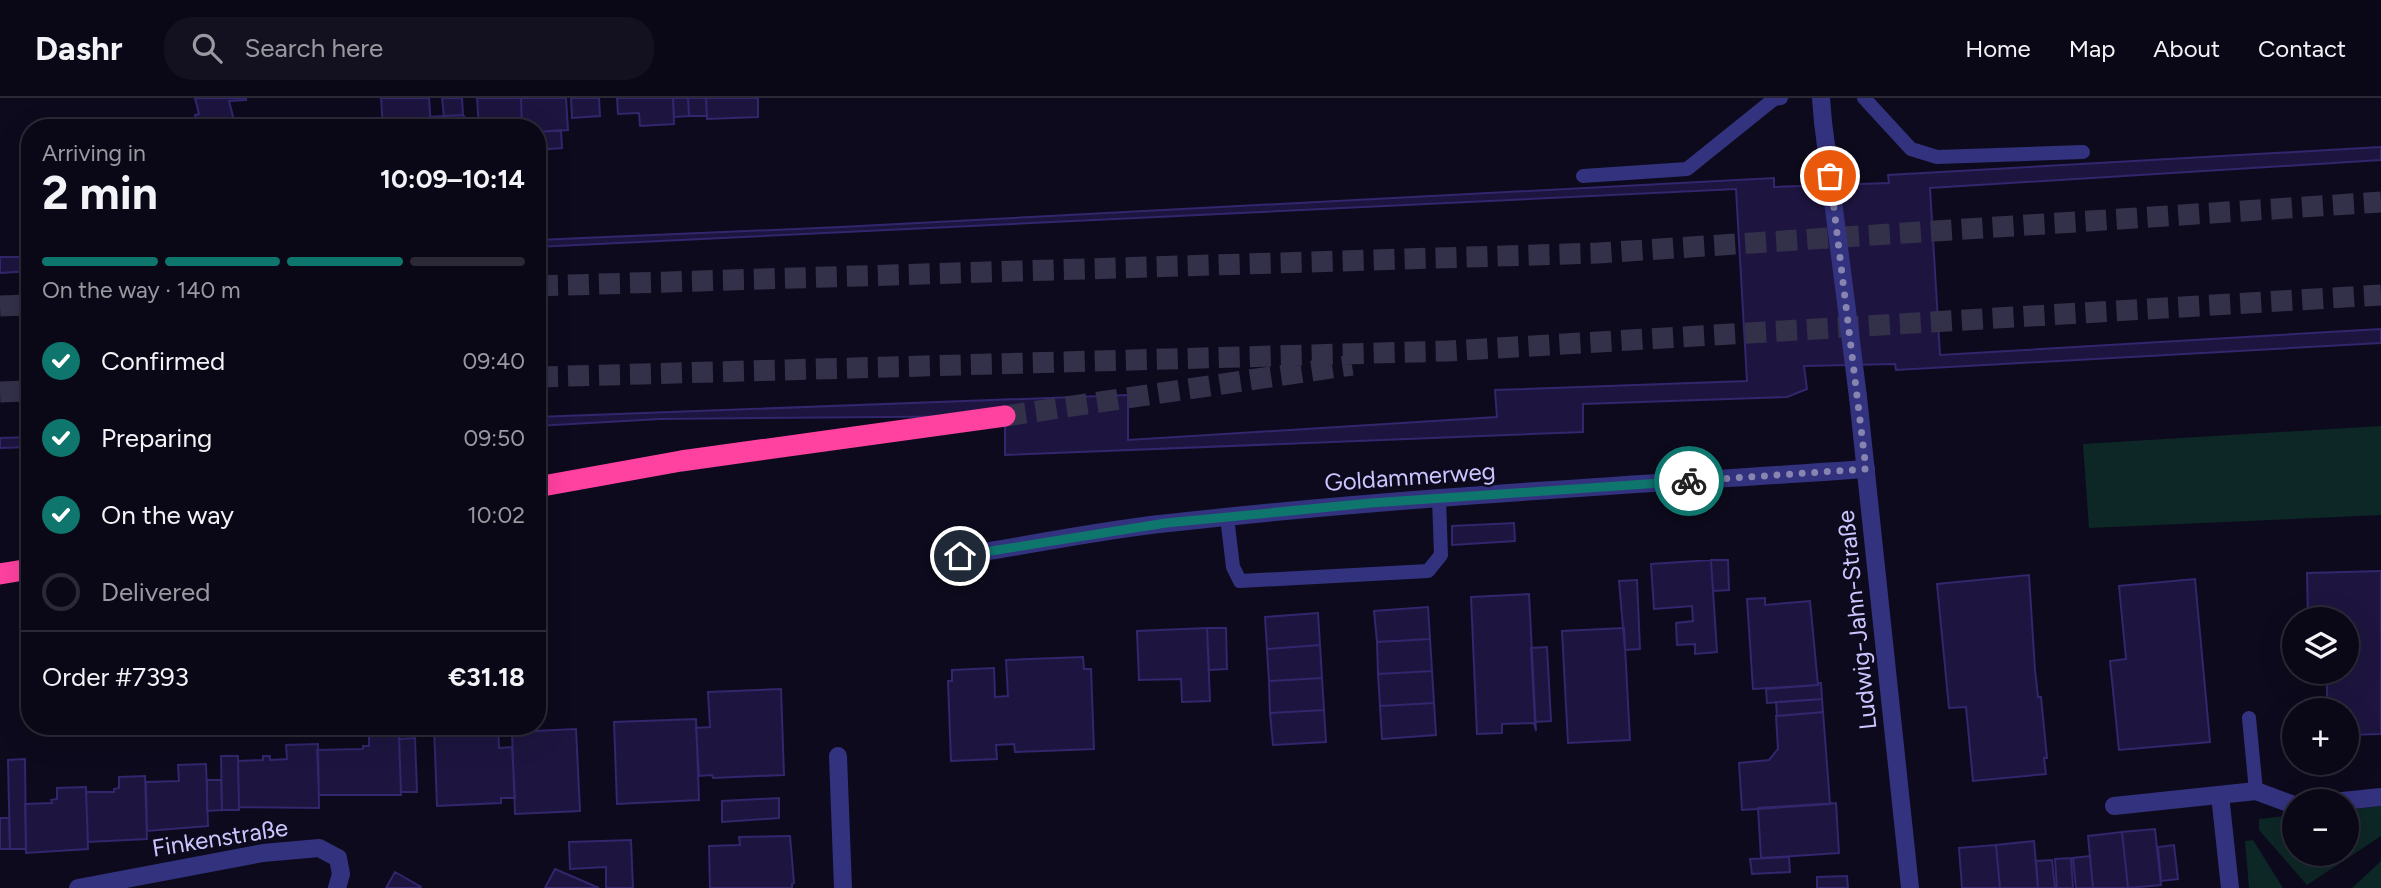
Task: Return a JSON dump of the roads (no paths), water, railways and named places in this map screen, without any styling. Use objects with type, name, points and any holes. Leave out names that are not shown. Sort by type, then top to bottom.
[{"type":"highway","points":[[546,485],[681,461],[1005,416]]},
{"type":"highway","points":[[0,574],[21,570]]},
{"type":"street","name":"Ludwig-Jahn-Straße","points":[[1821,98],[1858,397],[1910,888]]},
{"type":"street","name":"Goldammerweg","points":[[960,556],[1166,523],[1227,517],[1866,469]]},
{"type":"street","points":[[838,756],[843,888]]},
{"type":"street","points":[[2114,806],[2256,791],[2282,800]]},
{"type":"street","points":[[2220,794],[2230,888]]},
{"type":"street","points":[[2359,799],[2381,797]]},
{"type":"street","name":"Finkenstraße","points":[[78,888],[264,853],[319,848],[338,858],[341,874],[337,888]]},
{"type":"lane","points":[[1583,176],[1687,170],[1774,99],[1781,98]]},
{"type":"lane","points":[[1864,98],[1911,149],[1937,157],[2083,152]]},
{"type":"lane","points":[[1227,517],[1233,567],[1240,582],[1428,571],[1441,555],[1439,499]]},
{"type":"lane","points":[[2249,718],[2256,791]]},
{"type":"tunnel","points":[[546,286],[1598,253],[2381,202]]},
{"type":"tunnel","points":[[546,377],[1448,351],[2381,295]]},
{"type":"tunnel","points":[[0,306],[21,305]]},
{"type":"tunnel","points":[[1005,416],[1352,365]]},
{"type":"tunnel","points":[[0,392],[21,391]]}]
